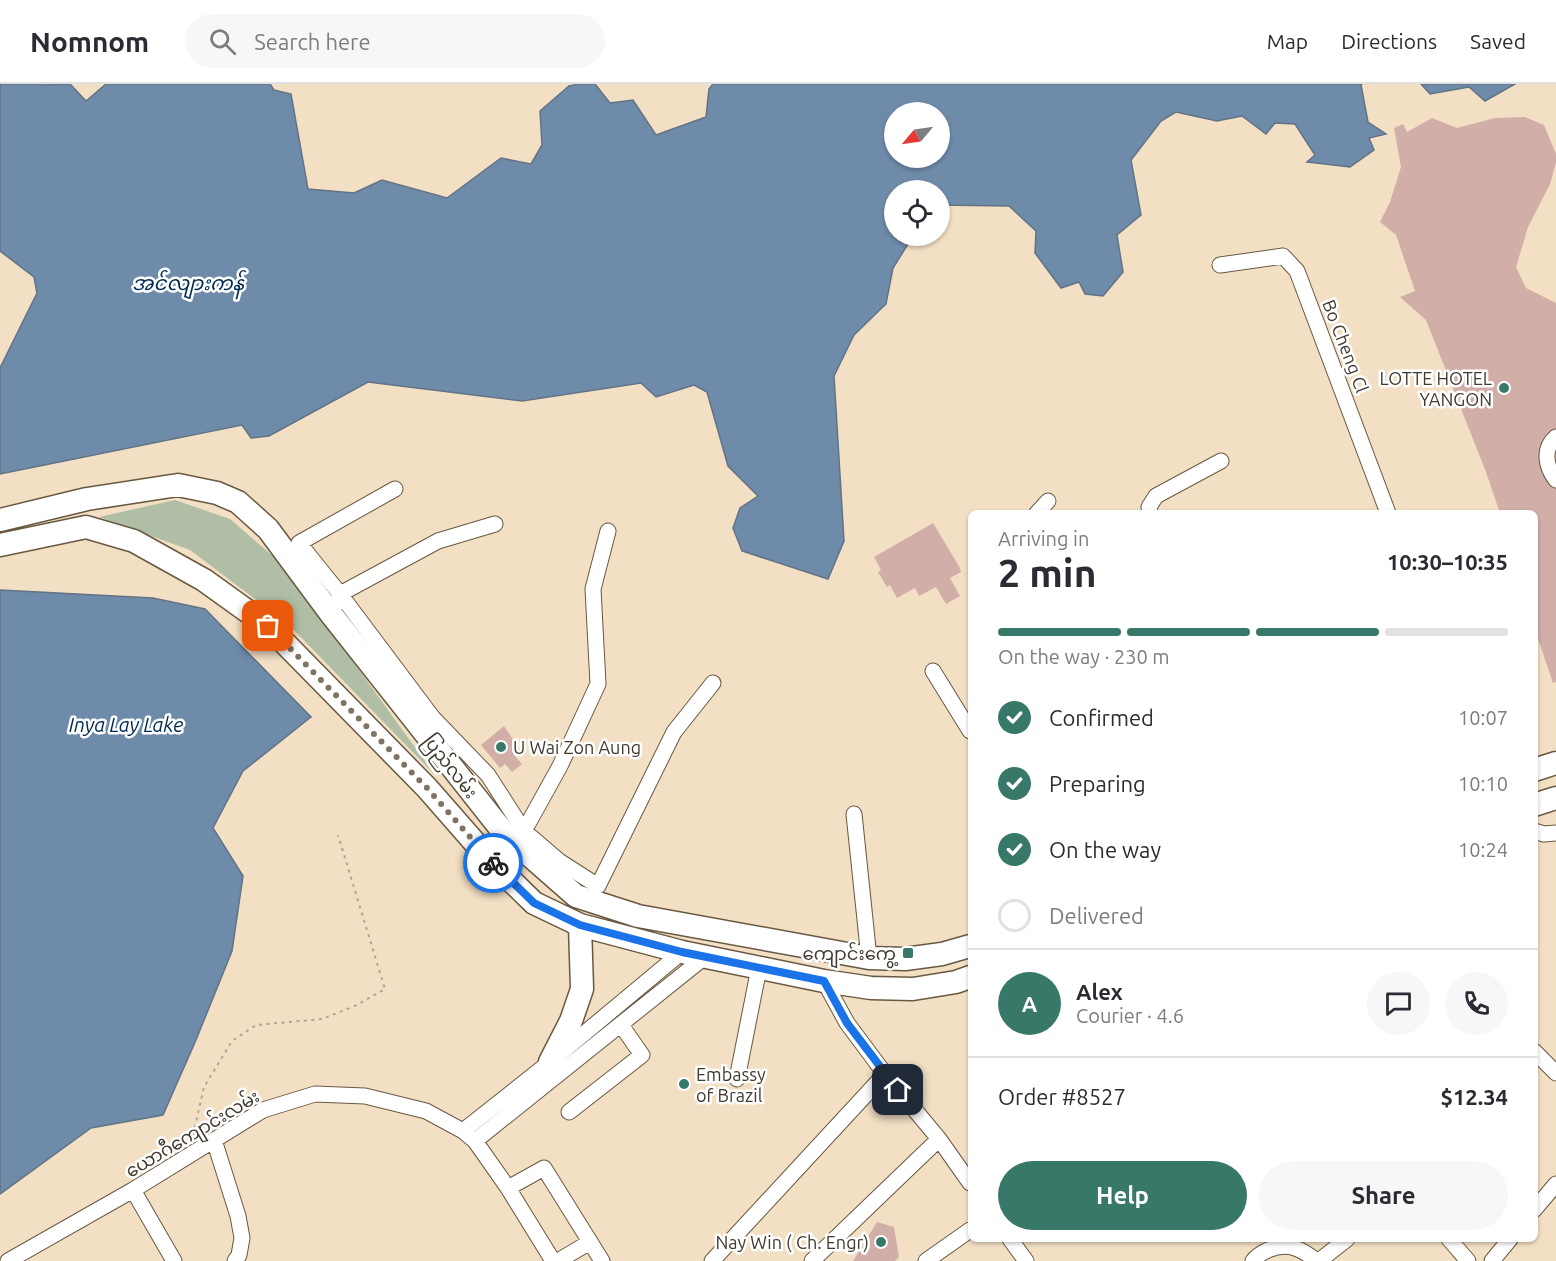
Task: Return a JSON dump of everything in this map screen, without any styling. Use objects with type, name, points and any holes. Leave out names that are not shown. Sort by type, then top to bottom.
[{"type":"highway","name":"ပြည်လမ်း","points":[[0,520],[87,499],[178,484],[217,493],[238,502],[268,529],[336,604],[504,833],[576,896],[638,916],[869,958],[905,959],[942,954],[968,947]]},
{"type":"highway","name":"ပြည်လမ်း","points":[[0,545],[86,527],[134,541],[204,580],[268,626],[427,788],[490,860],[534,903],[580,925],[682,952],[824,981],[871,988],[913,988],[956,982],[968,978]]},
{"type":"highway","points":[[1538,769],[1556,763]]},
{"type":"highway","points":[[1538,804],[1556,798]]},
{"type":"highway","points":[[550,1062],[571,1021],[582,989],[580,925]]},
{"type":"highway","points":[[682,952],[688,925]]},
{"type":"street","name":"Bo Cheng Cl","points":[[1220,265],[1283,256],[1297,271],[1387,510]]},
{"type":"street","points":[[1556,437],[1549,443],[1546,457],[1556,480]]},
{"type":"street","points":[[1150,510],[1156,496],[1221,461]]},
{"type":"street","points":[[395,489],[299,543],[336,604],[433,718],[488,775],[524,831],[559,861],[598,886],[674,732],[713,683]]},
{"type":"street","points":[[1039,510],[1048,501]]},
{"type":"street","points":[[336,604],[438,541],[495,524]]},
{"type":"street","points":[[524,831],[560,766],[598,684],[593,589],[608,531]]},
{"type":"street","points":[[933,671],[968,728]]},
{"type":"street","points":[[854,814],[869,958]]},
{"type":"street","points":[[1538,832],[1556,833]]},
{"type":"street","points":[[469,1136],[550,1062],[682,952]]},
{"type":"street","points":[[469,1136],[621,1025],[706,956]]},
{"type":"street","points":[[737,1079],[759,968]]},
{"type":"street","points":[[824,981],[847,1023],[885,1074],[939,1139],[968,1180]]},
{"type":"street","points":[[569,1112],[642,1055],[621,1025]]},
{"type":"street","points":[[1538,1055],[1556,1073]]},
{"type":"street","points":[[712,1261],[885,1074]]},
{"type":"street","name":"ယောဂီကျောင်းလမ်း","points":[[8,1261],[133,1190],[263,1110],[315,1094],[365,1096],[426,1111],[469,1136],[508,1188],[553,1261]]},
{"type":"street","points":[[812,1261],[939,1139]]},
{"type":"street","points":[[214,1140],[238,1216],[242,1238],[235,1261]]},
{"type":"street","points":[[508,1188],[544,1168],[602,1261]]},
{"type":"street","points":[[1538,1205],[1556,1184]]},
{"type":"street","points":[[133,1190],[174,1261]]},
{"type":"street","points":[[926,1261],[968,1231]]},
{"type":"street","points":[[558,1261],[590,1242]]},
{"type":"street","points":[[1012,1242],[1026,1261]]},
{"type":"street","points":[[1253,1261],[1258,1255],[1280,1245],[1303,1250],[1318,1261],[1343,1242]]},
{"type":"street","points":[[1451,1242],[1462,1259]]},
{"type":"street","points":[[1492,1261],[1508,1242]]},
{"type":"path","points":[[189,1156],[204,1088],[232,1041],[256,1024],[322,1019],[355,1006],[385,989],[338,835]]},
{"type":"green space","points":[[175,500],[230,519],[283,565],[435,775],[288,624],[190,550],[99,517]]},
{"type":"water","name":"အင်လျားကန်","points":[[0,84],[70,84],[86,101],[106,84],[270,84],[274,90],[291,94],[308,189],[354,193],[382,180],[447,198],[501,158],[531,164],[542,145],[540,111],[569,86],[579,84],[595,84],[610,103],[633,100],[656,135],[706,117],[709,89],[713,84],[1362,84],[1368,122],[1386,134],[1369,138],[1374,150],[1350,167],[1307,162],[1315,155],[1295,124],[1275,123],[1266,134],[1242,116],[1217,121],[1176,112],[1161,121],[1131,160],[1141,215],[1117,235],[1123,272],[1103,296],[1085,294],[1079,282],[1061,288],[1035,253],[1036,231],[1009,206],[950,205],[950,180],[884,180],[884,246],[907,246],[893,268],[886,304],[854,335],[834,376],[844,541],[828,579],[742,551],[733,528],[740,508],[758,496],[728,466],[707,392],[694,385],[656,397],[641,383],[522,401],[368,382],[269,436],[251,438],[242,425],[0,474],[0,368],[37,293],[34,277],[0,251]]},
{"type":"water","points":[[1421,84],[1515,84],[1485,101],[1469,87],[1430,94]]},
{"type":"water","name":"Inya Lay Lake","points":[[0,590],[153,598],[205,609],[311,717],[243,771],[213,828],[243,876],[232,951],[163,1115],[91,1128],[0,1194]]},
{"type":"building","name":"LOTTE HOTEL YANGON","points":[[1525,117],[1544,125],[1556,154],[1550,184],[1528,227],[1516,267],[1526,288],[1556,303],[1556,682],[1553,683],[1538,639],[1538,510],[1499,510],[1426,320],[1400,297],[1415,291],[1396,235],[1380,222],[1390,202],[1401,167],[1394,128],[1403,124],[1407,132],[1432,118],[1457,128],[1495,118]]},
{"type":"building","points":[[933,523],[960,568],[961,572],[950,578],[960,596],[946,604],[936,587],[919,596],[915,588],[897,598],[890,585],[887,587],[878,572],[881,570],[874,557]]},
{"type":"building","name":"U Wai Zon Aung","points":[[504,726],[520,750],[514,755],[522,764],[512,772],[505,764],[500,768],[481,745]]},
{"type":"building","name":"Nay Win ( Ch. Engr)","points":[[877,1222],[894,1227],[899,1257],[895,1261],[853,1261]]},
{"type":"way so far","points":[[268,626],[427,788],[493,863]]},
{"type":"place","name":"LOTTE HOTEL YANGON","points":[[1504,388]]},
{"type":"place","name":"U Wai Zon Aung","points":[[501,747]]},
{"type":"place","name":"ကျောင်းကွေ့","points":[[908,953]]},
{"type":"place","name":"Embassy of Brazil","points":[[684,1084]]},
{"type":"place","name":"Nay Win ( Ch. Engr)","points":[[881,1242]]},
{"type":"route","points":[[493,863],[534,903],[580,925],[682,952],[824,981],[847,1023],[898,1090]]}]
